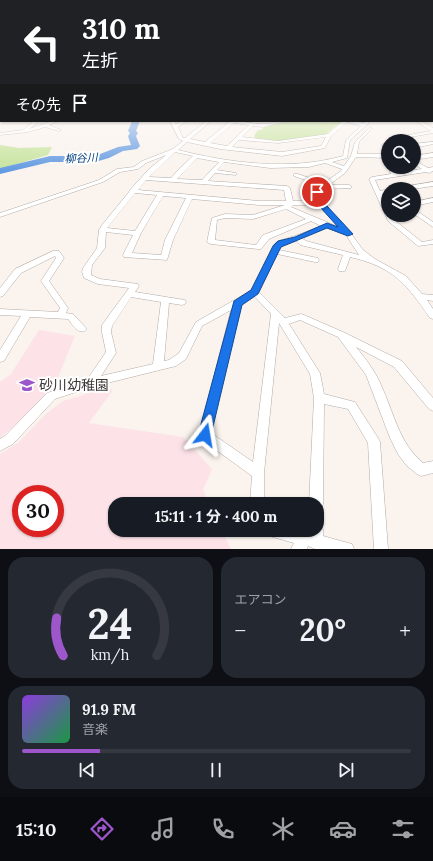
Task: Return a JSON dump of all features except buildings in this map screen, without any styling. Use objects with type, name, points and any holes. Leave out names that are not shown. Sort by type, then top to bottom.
[{"type":"street","points":[[24,132],[36,122]]},
{"type":"street","points":[[0,134],[24,132],[53,122]]},
{"type":"street","points":[[172,122],[181,139],[228,148],[282,154],[323,147],[329,135],[346,122]]},
{"type":"street","points":[[175,127],[183,122]]},
{"type":"street","points":[[91,382],[111,353],[111,347],[106,331],[107,325],[135,286],[90,279],[86,273],[90,263],[101,247],[102,230],[132,191],[156,165],[208,122]]},
{"type":"street","points":[[206,144],[232,122]]},
{"type":"street","points":[[239,122],[264,126],[278,122]]},
{"type":"street","points":[[352,122],[368,125]]},
{"type":"street","points":[[420,122],[433,131]]},
{"type":"street","points":[[228,148],[252,124]]},
{"type":"street","points":[[45,125],[59,130]]},
{"type":"street","points":[[368,125],[356,142],[354,155],[343,172],[321,186],[317,192],[321,203],[364,255],[401,276],[420,297],[433,316]]},
{"type":"street","points":[[0,215],[101,181],[120,170],[136,168],[144,162],[173,150],[196,156],[270,166],[309,165],[326,162],[345,157],[348,140],[368,125]]},
{"type":"street","points":[[418,134],[433,131]]},
{"type":"street","points":[[238,138],[278,142],[329,135]]},
{"type":"street","points":[[421,145],[433,143]]},
{"type":"street","points":[[354,155],[381,153]]},
{"type":"street","points":[[421,157],[433,155]]},
{"type":"street","points":[[173,180],[196,156]]},
{"type":"street","points":[[203,182],[223,160]]},
{"type":"street","points":[[326,162],[346,168]]},
{"type":"street","points":[[381,199],[372,179],[430,169],[433,174]]},
{"type":"street","points":[[213,171],[234,174]]},
{"type":"street","points":[[296,175],[321,186],[349,187]]},
{"type":"street","points":[[144,178],[287,188],[288,205]]},
{"type":"street","points":[[218,199],[222,184]]},
{"type":"street","points":[[421,186],[433,184]]},
{"type":"street","points":[[132,191],[288,205],[321,203]]},
{"type":"street","points":[[161,194],[137,233],[127,255],[164,258],[169,240],[190,196]]},
{"type":"street","points":[[421,203],[433,200]]},
{"type":"street","points":[[288,205],[311,219],[348,234]]},
{"type":"street","points":[[288,205],[253,218],[225,216],[214,219],[211,242],[258,247],[266,237],[311,219]]},
{"type":"street","points":[[421,216],[431,222]]},
{"type":"street","points":[[393,222],[421,244],[433,242]]},
{"type":"street","points":[[0,445],[9,440],[52,396],[91,382],[172,363],[184,356],[199,324],[237,304],[255,292],[277,246],[281,243],[298,238],[327,226]]},
{"type":"street","points":[[102,230],[137,233]]},
{"type":"street","points":[[298,238],[303,243],[374,261]]},
{"type":"street","points":[[275,251],[315,260]]},
{"type":"street","points":[[0,294],[18,271],[56,253],[60,258],[46,281],[64,308],[61,315]]},
{"type":"street","points":[[342,269],[347,254]]},
{"type":"street","points":[[255,292],[283,322],[315,373],[319,398],[316,497]]},
{"type":"street","points":[[129,294],[182,302]]},
{"type":"street","points":[[420,297],[433,298]]},
{"type":"street","points":[[158,366],[165,300]]},
{"type":"street","points":[[237,304],[205,435],[258,473]]},
{"type":"street","points":[[0,312],[70,316],[82,330]]},
{"type":"street","points":[[0,358],[28,313]]},
{"type":"street","points":[[257,497],[258,473],[275,314]]},
{"type":"street","points":[[283,322],[301,317],[340,334],[398,364],[433,406]]},
{"type":"street","points":[[340,334],[370,373],[403,451],[412,464],[421,470],[433,467]]},
{"type":"street","points":[[319,398],[351,405],[374,442],[381,549]]},
{"type":"street","points":[[297,537],[347,549]]},
{"type":"shaded area","name":"砂川幼稚園","points":[[39,330],[75,336],[54,387],[46,399],[0,438],[0,382],[11,374]]},
{"type":"shaded area","points":[[102,387],[113,390],[89,423],[183,437],[212,469],[203,490],[206,497],[108,497],[108,537],[225,537],[231,549],[0,549],[0,454],[19,442],[46,414],[63,401]]},
{"type":"green space","points":[[282,122],[341,122],[326,134],[278,141],[254,139],[258,130],[261,130],[264,127]]},
{"type":"green space","points":[[0,145],[19,148],[52,147],[48,155],[0,169]]},
{"type":"waterway","name":"柳谷川","points":[[0,171],[50,159],[95,159],[121,149],[134,147],[136,146],[132,136],[134,133],[132,131],[136,122]]},
{"type":"place","name":"砂川幼稚園","points":[[27,385]]},
{"type":"route","points":[[205,435],[237,304],[255,292],[265,274],[277,246],[281,243],[298,238],[327,226],[348,234],[346,230],[323,207],[317,192]]}]
